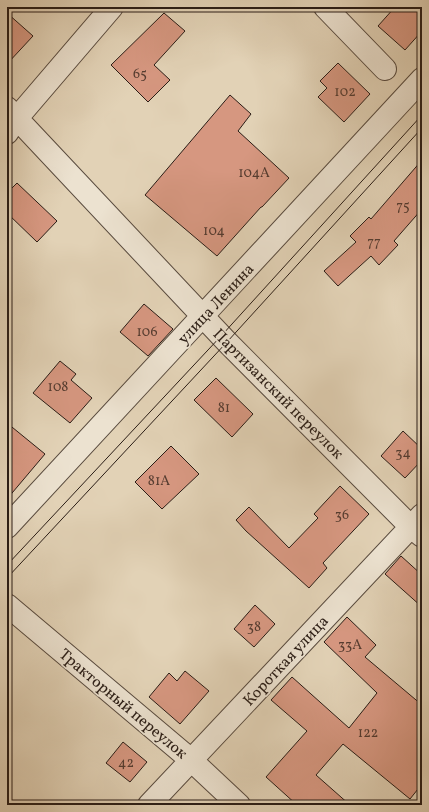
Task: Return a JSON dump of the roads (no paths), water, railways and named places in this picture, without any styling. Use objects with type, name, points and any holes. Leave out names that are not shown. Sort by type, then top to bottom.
[{"type":"street","points":[[10,120],[112,7]]},
{"type":"street","points":[[325,7],[385,69]]},
{"type":"street","name":"улица Ленина","points":[[7,527],[422,78]]},
{"type":"street","name":"Партизанский переулок","points":[[10,120],[203,315],[227,342],[418,526]]},
{"type":"street","name":"Короткая улица","points":[[149,805],[418,526]]},
{"type":"street","name":"Тракторный переулок","points":[[7,605],[191,760],[239,805]]},
{"type":"tram line","points":[[7,565],[222,335],[422,115]]},
{"type":"tram line","points":[[7,578],[227,342],[422,128]]}]
